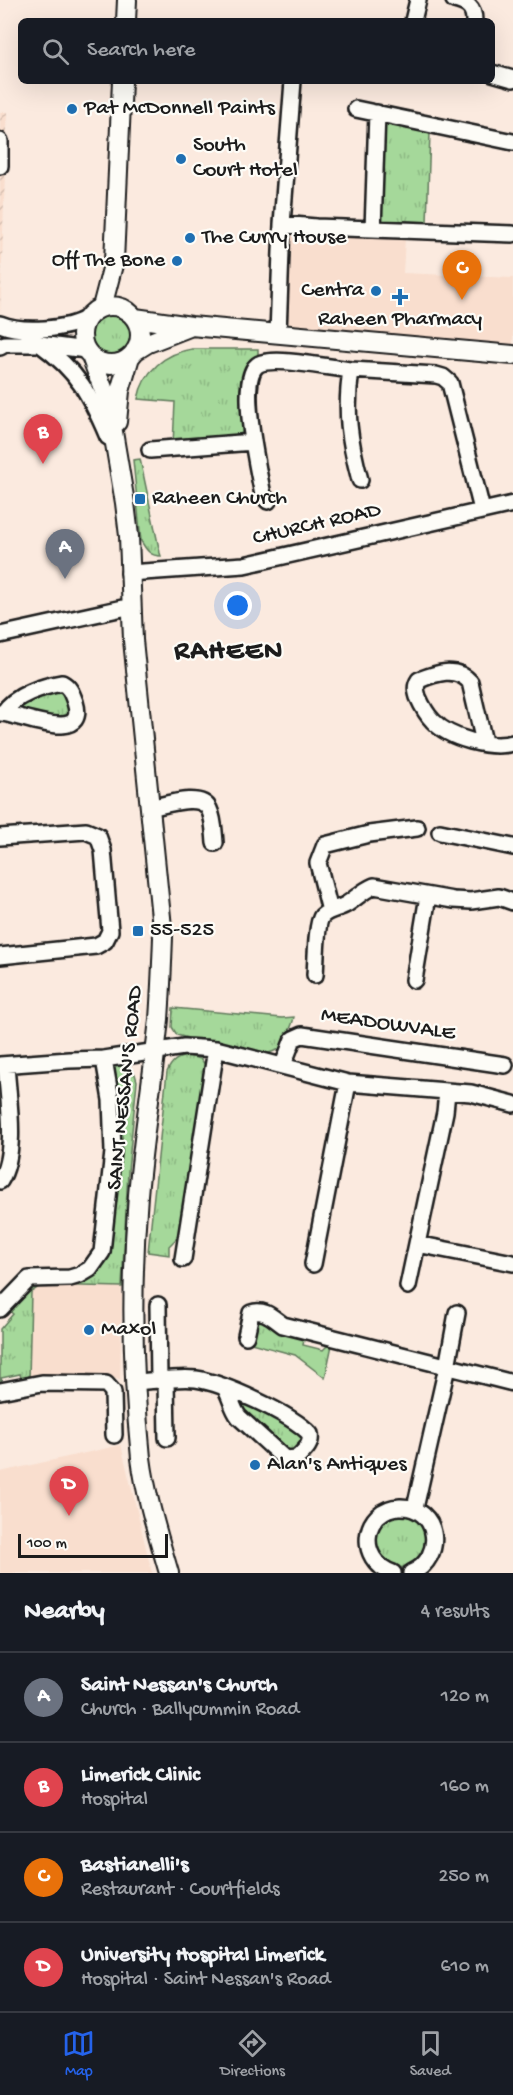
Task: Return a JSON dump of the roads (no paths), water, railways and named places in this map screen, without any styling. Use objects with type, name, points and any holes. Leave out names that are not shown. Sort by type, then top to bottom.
[{"type":"main road","points":[[126,18],[127,0]]},
{"type":"main road","points":[[115,435],[120,391],[140,334],[120,288],[114,261],[122,84]]},
{"type":"main road","points":[[114,261],[95,312],[82,332],[88,353],[105,391],[115,435]]},
{"type":"main road","points":[[95,312],[119,306],[133,316],[191,326],[513,355]]},
{"type":"main road","points":[[88,353],[107,364],[115,363],[148,343],[191,326]]},
{"type":"main road","name":"SAINT NESSAN'S ROAD","points":[[115,435],[129,536],[133,640],[163,937],[163,961],[136,1231],[133,1316],[135,1382],[146,1486],[169,1573]]},
{"type":"street","points":[[414,18],[418,0]]},
{"type":"street","points":[[454,0],[471,7],[474,18]]},
{"type":"street","points":[[495,74],[513,79]]},
{"type":"street","points":[[279,334],[282,224],[292,84]]},
{"type":"street","points":[[356,110],[513,142]]},
{"type":"street","points":[[373,229],[377,113]]},
{"type":"street","points":[[0,141],[0,166]]},
{"type":"street","points":[[282,224],[513,234]]},
{"type":"street","points":[[0,324],[22,328],[67,327],[95,312]]},
{"type":"street","points":[[0,347],[4,344],[40,344],[88,353]]},
{"type":"street","points":[[40,344],[62,360],[74,374],[98,410],[119,462]]},
{"type":"street","points":[[268,501],[263,495],[253,442],[249,396],[254,370],[258,365],[273,361],[443,377],[450,383],[482,510]]},
{"type":"street","points":[[351,370],[347,400],[349,435],[360,480]]},
{"type":"street","points":[[150,450],[253,442]]},
{"type":"street","name":"CHURCH ROAD","points":[[129,573],[244,566],[513,504]]},
{"type":"street","points":[[0,635],[132,606]]},
{"type":"street","points":[[484,742],[470,682],[465,677],[452,671],[434,674],[419,680],[416,689],[422,708],[434,723],[451,733],[484,742],[504,745],[513,743]]},
{"type":"street","points":[[150,808],[194,800],[202,801],[208,806],[212,816],[215,843]]},
{"type":"street","points":[[330,911],[318,863],[325,845],[369,834],[417,828]]},
{"type":"street","points":[[0,837],[86,831],[98,836],[103,850],[110,931],[105,941],[96,946],[0,956]]},
{"type":"street","points":[[440,832],[513,847]]},
{"type":"street","points":[[315,975],[317,927],[320,918],[374,886],[471,901],[499,897],[513,902]]},
{"type":"street","points":[[414,980],[428,896]]},
{"type":"street","name":"MEADOWVALE","points":[[283,1065],[293,1039],[302,1035],[505,1065]]},
{"type":"street","points":[[0,1181],[7,1170],[10,1152],[3,1065],[69,1059],[104,1059],[184,1047],[216,1049],[348,1083],[471,1094],[513,1104]]},
{"type":"street","points":[[183,1259],[216,1049]]},
{"type":"street","points":[[0,1309],[29,1279],[70,1278],[90,1269],[102,1252],[113,1152],[111,1100],[104,1059]]},
{"type":"street","points":[[313,1264],[348,1083]]},
{"type":"street","points":[[408,1286],[445,1112],[447,1092]]},
{"type":"street","points":[[417,1244],[512,1261]]},
{"type":"street","points":[[158,1305],[167,1438]]},
{"type":"street","points":[[246,1336],[248,1317],[254,1311],[267,1313],[283,1325],[513,1383]]},
{"type":"street","points":[[415,1508],[457,1313]]},
{"type":"street","points":[[135,1382],[194,1379],[225,1388],[275,1409],[306,1429],[311,1440],[306,1449],[297,1458],[285,1459],[239,1417],[233,1409],[225,1388]]},
{"type":"street","points":[[0,1391],[42,1383],[106,1384],[113,1392],[114,1435]]},
{"type":"street","points":[[393,1573],[382,1569],[371,1557],[367,1541],[372,1523],[384,1511],[398,1507],[415,1508],[425,1517],[434,1531],[434,1548],[426,1564],[411,1573]]},
{"type":"place","name":"Pat McDonnell Paints","points":[[72,109]]},
{"type":"place","name":"South Court Hotel","points":[[181,159]]},
{"type":"place","name":"The Curry House","points":[[190,238]]},
{"type":"place","name":"Off The Bone","points":[[177,261]]},
{"type":"place","name":"Centra","points":[[376,291]]},
{"type":"place","name":"Raheen Pharmacy","points":[[400,297]]},
{"type":"place","name":"Bastianelli's","points":[[462,300]]},
{"type":"place","name":"Limerick Clinic","points":[[43,464]]},
{"type":"place","name":"Raheen Church","points":[[140,499]]},
{"type":"place","name":"Saint Nessan's Church","points":[[65,579]]},
{"type":"place","name":"55-525","points":[[138,931]]},
{"type":"place","name":"Maxol","points":[[89,1330]]},
{"type":"place","name":"Alan's Antiques","points":[[255,1465]]},
{"type":"place","name":"University Hospital Limerick","points":[[69,1516]]},
{"type":"district","name":"RAHEEN","points":[[229,652]]}]
